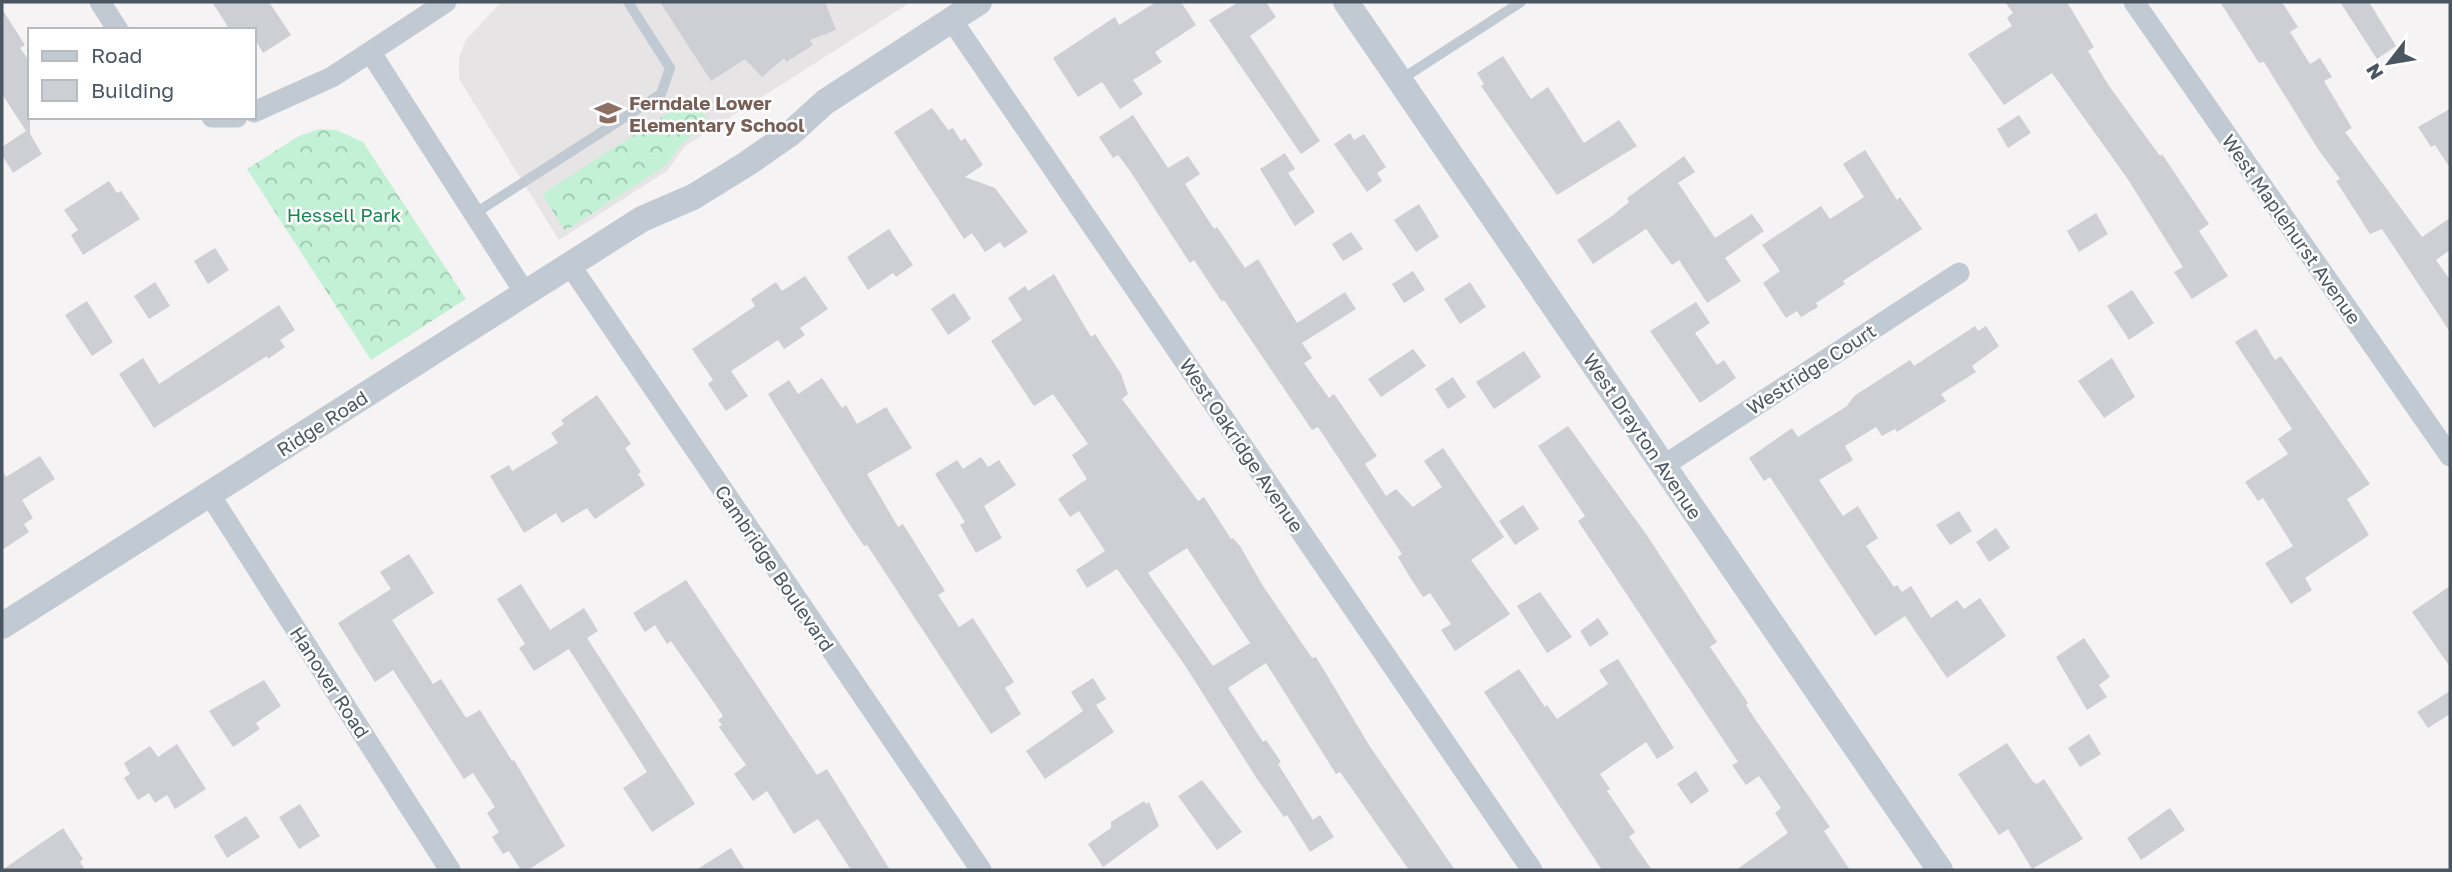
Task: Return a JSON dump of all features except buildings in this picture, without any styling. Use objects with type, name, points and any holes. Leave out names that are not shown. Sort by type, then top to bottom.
[{"type":"street","points":[[100,2],[117,28]]},
{"type":"street","points":[[256,111],[331,77],[446,2]]},
{"type":"street","name":"Ridge Road","points":[[2,626],[642,219],[693,197],[748,163],[791,133],[825,102],[979,2]]},
{"type":"street","name":"West Drayton Avenue","points":[[1346,2],[1940,870]]},
{"type":"street","name":"West Maplehurst Avenue","points":[[2134,2],[2450,456]]},
{"type":"street","name":"West Oakridge Avenue","points":[[951,19],[1532,870]]},
{"type":"street","points":[[371,53],[525,293]]},
{"type":"street","name":"Cambridge Boulevard","points":[[570,265],[981,870]]},
{"type":"street","name":"Westridge Court","points":[[1663,466],[1959,273]]},
{"type":"street","name":"Hanover Road","points":[[210,495],[450,870]]},
{"type":"lane","points":[[474,214],[661,94],[670,68],[628,2]]},
{"type":"lane","points":[[1400,81],[1521,2]]},
{"type":"shaded area","name":"Ferndale Lower Elementary School","points":[[501,2],[911,2],[685,146],[667,171],[559,240],[459,79],[459,57],[466,40]]},
{"type":"green space","points":[[693,97],[710,124],[684,141],[666,165],[565,231],[542,194]]},
{"type":"green space","name":"Hessell Park","points":[[320,129],[336,130],[363,142],[466,299],[371,360],[247,169],[299,136]]},
{"type":"place","name":"Ferndale Lower Elementary School","points":[[608,113]]}]
